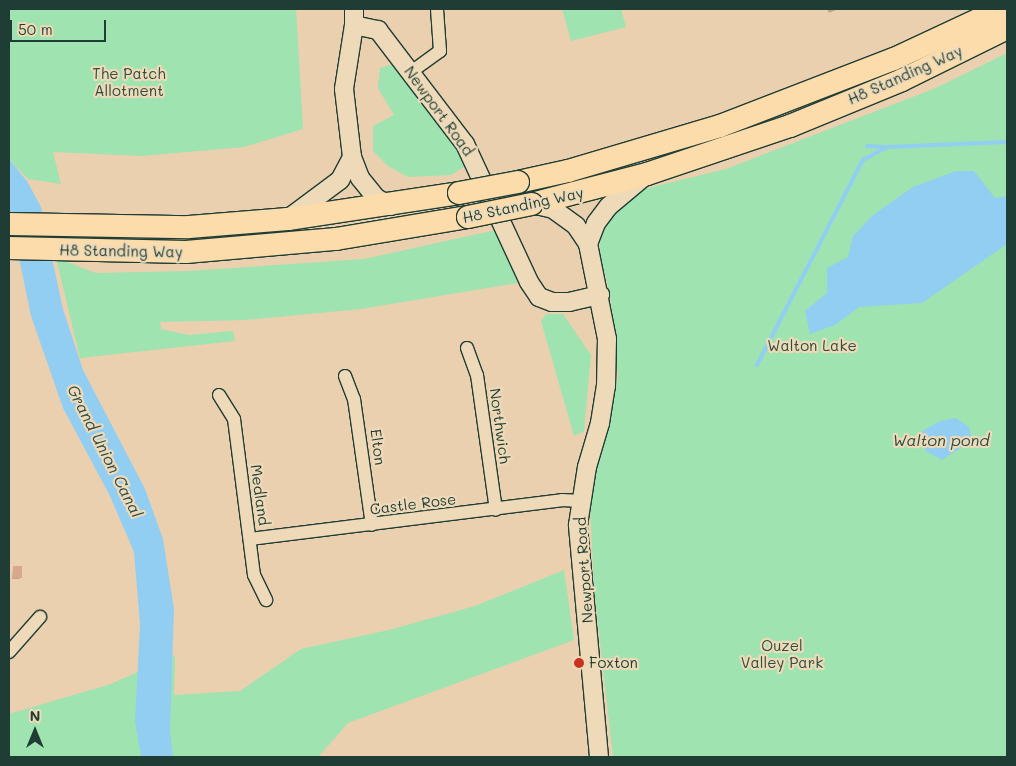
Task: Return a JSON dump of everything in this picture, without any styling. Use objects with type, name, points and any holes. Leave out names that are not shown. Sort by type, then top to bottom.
[{"type":"highway","name":"H8 Standing Way","points":[[9,224],[91,227],[188,227],[288,219],[391,206],[518,182],[720,126],[894,59],[1001,9]]},
{"type":"highway","name":"H8 Standing Way","points":[[9,248],[90,252],[186,252],[283,244],[387,232],[532,204],[647,174],[798,122],[902,80],[1007,28]]},
{"type":"street","points":[[411,72],[440,51],[437,9]]},
{"type":"street","name":"Newport Road","points":[[391,206],[376,198],[365,185],[352,157],[344,89],[354,17],[378,30],[411,72],[477,165],[529,282],[540,297],[552,302],[569,302],[600,295]]},
{"type":"street","points":[[288,219],[340,180],[352,157]]},
{"type":"street","points":[[588,244],[596,222],[609,206],[647,174]]},
{"type":"street","points":[[532,204],[553,209],[576,226],[588,244]]},
{"type":"street","name":"Newport Road","points":[[588,244],[600,295],[607,339],[606,386],[581,501],[579,537],[599,757]]},
{"type":"street","name":"Northwich","points":[[467,348],[477,375],[496,510]]},
{"type":"street","name":"Elton","points":[[345,376],[354,399],[372,525]]},
{"type":"street","name":"Medland","points":[[219,395],[234,419],[254,575],[266,600]]},
{"type":"street","name":"Castle Rose","points":[[250,539],[496,510],[562,500],[581,501]]},
{"type":"street","points":[[9,652],[40,617]]},
{"type":"green space","name":"The Patch Allotment","points":[[9,9],[296,9],[303,129],[244,147],[142,156],[53,152],[61,184],[28,179],[9,159]]},
{"type":"green space","points":[[562,9],[621,9],[626,27],[571,41]]},
{"type":"green space","name":"Walton Lake","points":[[1007,53],[1007,757],[613,757],[594,588],[590,504],[593,477],[618,376],[610,293],[600,256],[600,241],[609,216],[640,190],[726,169],[936,88]]},
{"type":"green space","points":[[393,64],[458,145],[467,165],[451,175],[408,177],[388,166],[373,151],[373,126],[394,115],[378,88],[380,68]]},
{"type":"green space","points":[[496,230],[518,283],[361,309],[245,320],[160,322],[161,329],[189,335],[233,331],[235,341],[80,358],[56,258],[96,273],[189,271],[364,259]]},
{"type":"green space","points":[[546,314],[563,314],[591,355],[584,431],[574,436],[541,321]]},
{"type":"green space","points":[[564,570],[574,640],[348,723],[318,757],[9,757],[9,714],[111,684],[175,655],[174,695],[240,691],[301,649],[389,630],[475,606]]},
{"type":"water","name":"Grand Union Canal","points":[[9,159],[27,181],[41,207],[63,309],[83,370],[145,489],[163,539],[174,609],[170,731],[173,757],[141,757],[135,721],[140,624],[134,552],[110,496],[63,408],[31,316],[9,209]]},
{"type":"water","name":"Walton Lake","points":[[956,171],[974,171],[995,198],[1007,196],[1007,244],[922,303],[859,307],[835,325],[810,334],[805,311],[827,293],[827,268],[848,257],[853,236],[873,215],[913,187]]},
{"type":"water","name":"Walton pond","points":[[956,418],[969,427],[971,436],[968,443],[942,460],[926,451],[917,434],[940,421]]},
{"type":"building","points":[[13,566],[22,566],[22,578],[13,578]]},
{"type":"waterway","points":[[757,365],[863,160],[887,147],[1007,142]]},
{"type":"waterway","points":[[867,146],[885,147]]},
{"type":"place","name":"Foxton","points":[[579,663]]},
{"type":"park label","name":"Ouzel Valley Park","points":[[782,654]]}]
